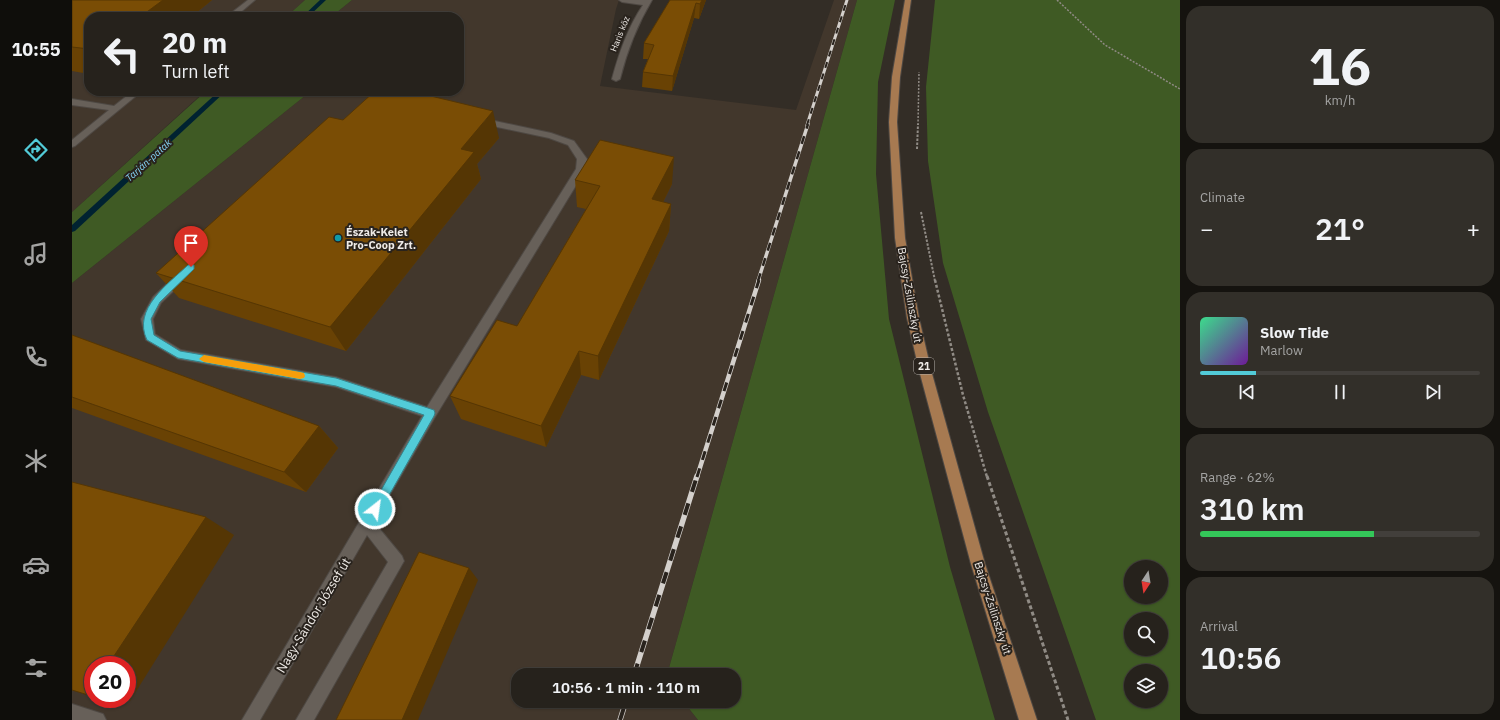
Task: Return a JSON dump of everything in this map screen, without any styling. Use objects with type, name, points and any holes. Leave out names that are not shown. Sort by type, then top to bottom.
[{"type":"main road","name":"Bajcsy-Zsilinszky út","points":[[908,0],[896,77],[893,122],[900,238],[913,318],[925,370],[978,564],[1028,720]]},
{"type":"street","points":[[236,12],[252,0]]},
{"type":"street","points":[[622,0],[648,2]]},
{"type":"street","name":"Haris köz","points":[[616,79],[620,60],[629,34],[648,2]]},
{"type":"street","points":[[72,144],[132,96]]},
{"type":"street","points":[[72,102],[116,109]]},
{"type":"street","name":"Nagy-Sándor József út","points":[[251,720],[367,524],[430,413],[581,169],[582,159],[571,142],[551,136],[468,118]]},
{"type":"street","points":[[191,267],[157,300],[147,319],[150,337],[178,354],[336,382],[430,413]]},
{"type":"street","points":[[305,720],[397,561],[367,524]]},
{"type":"street","points":[[72,712],[97,720]]},
{"type":"path","points":[[1057,0],[1105,45],[1180,89]]},
{"type":"path","points":[[917,152],[917,89],[919,66]]},
{"type":"path","points":[[921,205],[930,266],[968,415],[1009,549],[1068,720]]},
{"type":"shaded area","points":[[72,0],[305,0],[292,12],[84,12],[84,96],[200,96],[72,212]]},
{"type":"shaded area","points":[[352,0],[619,0],[600,86],[796,110],[834,0],[857,0],[669,668],[511,668],[511,708],[689,708],[698,720],[72,720],[72,283],[305,96],[464,96],[464,12],[337,12]]},
{"type":"green space","points":[[305,0],[352,0],[337,12],[292,12]]},
{"type":"green space","points":[[857,0],[895,0],[878,82],[876,174],[889,319],[950,567],[995,720],[698,720],[689,708],[741,708],[741,668],[669,668]]},
{"type":"green space","points":[[935,0],[1180,0],[1180,720],[1096,720],[988,412],[943,263],[928,161],[926,87]]},
{"type":"green space","points":[[200,96],[305,96],[72,283],[72,212]]},
{"type":"building","points":[[72,0],[163,0],[147,12],[84,12],[84,48],[72,47]]},
{"type":"building","points":[[670,0],[702,0],[700,4],[696,3],[673,76],[643,72],[654,45],[644,43]]},
{"type":"building","name":"Észak-Kelet Pro-Coop Zrt.","points":[[369,96],[431,96],[493,111],[461,149],[474,152],[330,327],[156,273],[329,117],[343,120]]},
{"type":"building","points":[[600,140],[674,157],[652,199],[671,204],[598,356],[579,351],[541,426],[450,396],[497,320],[517,326],[600,186],[575,180]]},
{"type":"building","points":[[72,335],[319,426],[284,472],[72,397]]},
{"type":"building","points":[[72,482],[206,517],[114,656],[84,656],[84,694],[72,690]]},
{"type":"building","points":[[419,552],[469,568],[402,720],[336,720]]},
{"type":"waterway","name":"Tarján-patak","points":[[310,12],[323,0]]},
{"type":"waterway","name":"Tarján-patak","points":[[72,229],[218,96]]},
{"type":"railway","points":[[807,125],[847,0]]},
{"type":"railway","points":[[758,281],[808,124]]},
{"type":"railway","points":[[697,477],[759,280]]},
{"type":"railway","points":[[636,668],[697,476]]},
{"type":"railway","points":[[620,720],[624,708]]},
{"type":"slow traffic","points":[[204,359],[300,376]]},
{"type":"place","name":"Észak-Kelet Pro-Coop Zrt.","points":[[338,238]]},
{"type":"route","points":[[191,267],[157,300],[147,319],[150,337],[178,354],[336,382],[430,413],[375,509]]}]
